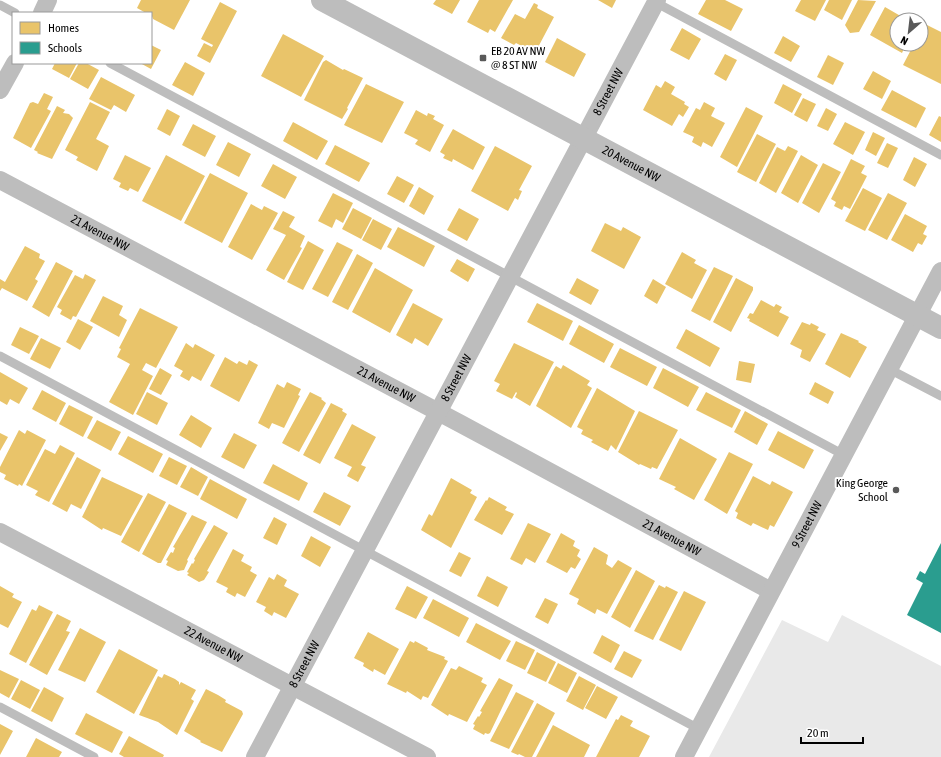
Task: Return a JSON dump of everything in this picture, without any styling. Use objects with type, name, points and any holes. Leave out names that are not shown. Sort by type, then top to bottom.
[{"type":"street","points":[[42,12],[48,0]]},
{"type":"street","name":"20 Avenue NW","points":[[322,0],[941,328]]},
{"type":"street","name":"8 Street NW","points":[[255,757],[583,139],[654,1]]},
{"type":"street","points":[[0,90],[13,64]]},
{"type":"street","name":"21 Avenue NW","points":[[0,180],[438,412],[771,591]]},
{"type":"street","name":"9 Street NW","points":[[684,757],[941,271]]},
{"type":"street","name":"22 Avenue NW","points":[[0,532],[427,757]]},
{"type":"lane","points":[[654,1],[941,155]]},
{"type":"lane","points":[[0,5],[14,12]]},
{"type":"lane","points":[[112,64],[844,455]]},
{"type":"lane","points":[[0,356],[699,729]]},
{"type":"lane","points":[[889,369],[941,396]]},
{"type":"lane","points":[[0,707],[94,757]]},
{"type":"shaded area","points":[[842,615],[941,666],[941,757],[709,757],[782,620],[828,642]]},
{"type":"building: Homes","points":[[141,0],[190,0],[174,30],[153,19],[152,12],[144,12],[137,8]]},
{"type":"building: Homes","points":[[436,0],[460,0],[452,14],[433,4]]},
{"type":"building: Homes","points":[[479,0],[513,0],[495,32],[490,29],[488,33],[467,22]]},
{"type":"building: Homes","points":[[598,0],[616,0],[612,8]]},
{"type":"building: Homes","points":[[706,0],[725,0],[743,9],[731,31],[698,14]]},
{"type":"building: Homes","points":[[801,0],[826,0],[815,21],[795,11]]},
{"type":"building: Homes","points":[[829,0],[852,0],[842,20],[824,10]]},
{"type":"building: Homes","points":[[858,0],[876,1],[859,32],[850,33],[845,25]]},
{"type":"building: Homes","points":[[220,2],[237,11],[210,63],[197,56],[204,43],[212,47],[213,45],[201,39]]},
{"type":"building: Homes","points":[[534,3],[538,5],[537,8],[554,17],[535,53],[516,43],[514,45],[501,38],[515,14],[525,19]]},
{"type":"building: Homes","points":[[885,7],[894,12],[889,12],[889,46],[870,35]]},
{"type":"building: Homes","points":[[929,26],[941,32],[941,84],[903,65],[910,52],[929,52]]},
{"type":"building: Homes","points":[[682,28],[701,39],[689,60],[670,50]]},
{"type":"building: Homes","points":[[283,34],[324,56],[301,97],[261,76]]},
{"type":"building: Homes","points":[[783,36],[800,46],[791,62],[774,53]]},
{"type":"building: Homes","points":[[557,38],[586,54],[574,77],[545,62]]},
{"type":"building: Homes","points":[[152,46],[161,50],[151,69],[142,64],[152,64]]},
{"type":"building: Homes","points":[[725,54],[737,60],[726,81],[714,74]]},
{"type":"building: Homes","points":[[828,55],[844,63],[833,85],[817,77]]},
{"type":"building: Homes","points":[[326,60],[343,70],[344,69],[363,78],[342,119],[304,100],[323,62]]},
{"type":"building: Homes","points":[[185,62],[205,73],[193,96],[172,85]]},
{"type":"building: Homes","points":[[54,64],[76,64],[69,78],[52,69]]},
{"type":"building: Homes","points":[[78,64],[88,64],[99,70],[88,89],[70,79]]},
{"type":"building: Homes","points":[[873,71],[891,81],[882,99],[863,89]]},
{"type":"building: Homes","points":[[101,77],[135,95],[126,112],[114,105],[111,110],[89,99]]},
{"type":"building: Homes","points":[[665,81],[675,87],[671,94],[685,102],[684,104],[689,107],[683,117],[679,114],[672,126],[643,110],[656,85],[661,88]]},
{"type":"building: Homes","points":[[366,84],[404,102],[382,143],[344,125]]},
{"type":"building: Homes","points":[[783,84],[802,94],[792,113],[774,103]]},
{"type":"building: Homes","points":[[892,90],[926,108],[916,128],[881,110]]},
{"type":"building: Homes","points":[[44,93],[53,97],[47,109],[51,111],[31,148],[13,138],[30,103],[33,102],[38,104]]},
{"type":"building: Homes","points":[[803,98],[816,104],[807,122],[794,115]]},
{"type":"building: Homes","points":[[90,102],[110,112],[96,139],[109,146],[97,171],[76,160],[78,157],[65,150]]},
{"type":"building: Homes","points":[[704,102],[715,108],[711,116],[725,123],[712,147],[703,142],[701,147],[692,142],[694,137],[683,132],[696,108],[700,110]]},
{"type":"building: Homes","points":[[57,106],[65,110],[63,113],[69,114],[73,118],[52,159],[37,153],[38,152],[34,150]]},
{"type":"building: Homes","points":[[746,107],[763,116],[737,167],[720,157]]},
{"type":"building: Homes","points":[[826,108],[837,114],[828,131],[817,126]]},
{"type":"building: Homes","points":[[167,109],[180,116],[170,136],[157,129]]},
{"type":"building: Homes","points":[[416,110],[427,116],[428,113],[435,116],[433,119],[444,125],[430,152],[415,144],[418,140],[404,133]]},
{"type":"building: Homes","points":[[939,116],[941,117],[941,142],[929,135]]},
{"type":"building: Homes","points":[[293,122],[328,141],[317,160],[283,141]]},
{"type":"building: Homes","points":[[845,122],[865,132],[853,155],[833,144]]},
{"type":"building: Homes","points":[[193,124],[216,136],[205,157],[182,145]]},
{"type":"building: Homes","points":[[453,129],[485,147],[473,170],[453,159],[452,162],[443,158],[445,155],[440,152]]},
{"type":"building: Homes","points":[[873,132],[885,138],[876,156],[865,150]]},
{"type":"building: Homes","points":[[757,134],[776,144],[756,182],[737,172]]},
{"type":"building: Homes","points":[[228,142],[251,154],[239,177],[216,165]]},
{"type":"building: Homes","points":[[887,143],[898,148],[888,168],[877,163]]},
{"type":"building: Homes","points":[[335,145],[370,163],[359,182],[325,164]]},
{"type":"building: Homes","points":[[495,146],[532,166],[519,190],[522,191],[518,200],[515,198],[508,211],[471,191]]},
{"type":"building: Homes","points":[[788,146],[798,151],[776,193],[759,183],[777,147],[785,151]]},
{"type":"building: Homes","points":[[125,155],[151,168],[138,192],[130,188],[128,191],[119,187],[121,183],[113,179]]},
{"type":"building: Homes","points":[[166,155],[205,176],[181,221],[142,201]]},
{"type":"building: Homes","points":[[801,155],[818,165],[798,203],[781,193]]},
{"type":"building: Homes","points":[[914,157],[927,164],[915,187],[903,180]]},
{"type":"building: Homes","points":[[851,159],[865,166],[861,173],[867,176],[850,209],[844,206],[842,210],[834,206],[836,202],[831,199]]},
{"type":"building: Homes","points":[[823,163],[841,172],[819,213],[802,203]]},
{"type":"building: Homes","points":[[273,164],[297,177],[285,199],[261,186]]},
{"type":"building: Homes","points":[[210,173],[248,193],[222,243],[184,223]]},
{"type":"building: Homes","points":[[397,176],[414,185],[404,203],[387,194]]},
{"type":"building: Homes","points":[[419,187],[434,196],[424,215],[409,206]]},
{"type":"building: Homes","points":[[863,188],[882,198],[865,231],[845,221]]},
{"type":"building: Homes","points":[[333,193],[353,203],[343,223],[336,219],[332,228],[318,221]]},
{"type":"building: Homes","points":[[888,193],[907,203],[887,240],[868,230]]},
{"type":"building: Homes","points":[[251,204],[262,210],[264,206],[278,213],[252,260],[228,247]]},
{"type":"building: Homes","points":[[353,208],[372,218],[361,239],[342,229]]},
{"type":"building: Homes","points":[[459,208],[479,219],[467,241],[447,230]]},
{"type":"building: Homes","points":[[283,211],[295,217],[289,227],[305,236],[300,247],[302,248],[284,280],[266,270],[286,235],[273,229]]},
{"type":"building: Homes","points":[[905,214],[927,226],[923,234],[927,236],[922,245],[918,243],[913,252],[891,240]]},
{"type":"building: Homes","points":[[373,219],[392,229],[381,250],[362,240]]},
{"type":"building: Homes","points":[[605,223],[621,231],[623,227],[641,237],[624,269],[591,251]]},
{"type":"building: Homes","points":[[398,227],[435,246],[424,267],[387,247]]},
{"type":"building: Homes","points":[[308,241],[324,250],[303,290],[287,282]]},
{"type":"building: Homes","points":[[337,242],[353,250],[328,297],[312,289]]},
{"type":"building: Homes","points":[[25,246],[40,254],[39,258],[45,261],[35,279],[38,281],[27,301],[2,288],[0,291],[0,279],[5,282]]},
{"type":"building: Homes","points":[[682,252],[696,260],[694,263],[707,270],[692,299],[665,284]]},
{"type":"building: Homes","points":[[357,254],[373,263],[348,310],[332,302]]},
{"type":"building: Homes","points":[[457,259],[475,269],[468,282],[450,271]]},
{"type":"building: Homes","points":[[56,262],[73,271],[49,317],[32,307]]},
{"type":"building: Homes","points":[[714,267],[733,276],[710,321],[691,311]]},
{"type":"building: Homes","points":[[375,268],[413,290],[390,333],[352,312]]},
{"type":"building: Homes","points":[[85,274],[96,280],[76,317],[73,316],[71,320],[60,314],[62,310],[57,307],[75,275],[83,279]]},
{"type":"building: Homes","points":[[577,278],[599,290],[591,305],[569,293]]},
{"type":"building: Homes","points":[[736,278],[753,287],[753,290],[731,332],[713,322]]},
{"type":"building: Homes","points":[[653,279],[666,287],[657,304],[644,296]]},
{"type":"building: Homes","points":[[103,296],[123,306],[119,315],[127,320],[119,337],[90,321]]},
{"type":"building: Homes","points":[[761,300],[774,307],[776,304],[782,307],[779,312],[789,317],[778,337],[749,321],[750,319],[747,318],[750,313],[753,314]]},
{"type":"building: Homes","points":[[413,303],[443,319],[428,346],[415,338],[412,344],[396,335]]},
{"type":"building: Homes","points":[[537,303],[573,321],[563,341],[527,322]]},
{"type":"building: Homes","points":[[140,308],[178,327],[156,368],[146,363],[142,370],[153,376],[133,415],[109,402],[130,364],[117,357],[121,349],[119,348]]},
{"type":"building: Homes","points":[[78,319],[93,327],[80,350],[66,342]]},
{"type":"building: Homes","points":[[802,322],[810,325],[811,323],[819,327],[817,330],[826,334],[810,362],[800,357],[802,350],[790,344]]},
{"type":"building: Homes","points":[[579,325],[614,344],[604,363],[569,344]]},
{"type":"building: Homes","points":[[20,327],[39,336],[29,354],[11,345]]},
{"type":"building: Homes","points":[[686,329],[720,348],[710,367],[676,348]]},
{"type":"building: Homes","points":[[841,333],[859,341],[858,342],[867,347],[850,378],[825,364]]},
{"type":"building: Homes","points":[[41,338],[61,348],[50,369],[30,359]]},
{"type":"building: Homes","points":[[186,343],[193,348],[195,344],[215,355],[201,381],[192,376],[189,381],[180,376],[183,371],[174,366]]},
{"type":"building: Homes","points":[[514,343],[554,362],[530,406],[515,397],[516,392],[512,399],[496,391],[500,384],[494,381]]},
{"type":"building: Homes","points":[[620,348],[657,367],[647,386],[610,367]]},
{"type":"building: Homes","points":[[225,357],[237,364],[239,361],[247,365],[249,360],[258,365],[239,402],[210,386]]},
{"type":"building: Homes","points":[[739,361],[755,364],[751,383],[736,380]]},
{"type":"building: Homes","points":[[563,365],[590,381],[587,385],[592,388],[571,428],[536,406],[554,369],[556,366],[561,369]]},
{"type":"building: Homes","points":[[160,368],[172,375],[161,395],[149,389]]},
{"type":"building: Homes","points":[[663,368],[699,387],[688,407],[653,388]]},
{"type":"building: Homes","points":[[0,372],[28,388],[19,404],[10,399],[7,405],[0,401]]},
{"type":"building: Homes","points":[[287,382],[301,389],[298,395],[300,396],[284,428],[272,423],[269,429],[258,423],[277,384],[284,388]]},
{"type":"building: Homes","points":[[815,382],[834,392],[828,404],[809,394]]},
{"type":"building: Homes","points":[[597,388],[635,411],[616,450],[611,445],[608,451],[591,442],[593,440],[581,434],[583,430],[577,427]]},
{"type":"building: Homes","points":[[42,390],[66,403],[56,422],[32,409]]},
{"type":"building: Homes","points":[[147,392],[168,403],[157,425],[136,414]]},
{"type":"building: Homes","points":[[310,392],[322,398],[321,399],[326,403],[299,452],[282,443]]},
{"type":"building: Homes","points":[[706,392],[741,410],[732,428],[696,410]]},
{"type":"building: Homes","points":[[331,403],[343,409],[342,411],[347,414],[320,464],[303,455]]},
{"type":"building: Homes","points":[[69,405],[93,417],[83,437],[59,424]]},
{"type":"building: Homes","points":[[639,411],[678,430],[657,469],[652,467],[651,469],[640,464],[639,465],[618,452]]},
{"type":"building: Homes","points":[[745,411],[768,424],[757,445],[734,432]]},
{"type":"building: Homes","points":[[191,415],[212,428],[201,448],[179,435]]},
{"type":"building: Homes","points":[[97,420],[121,432],[111,451],[87,438]]},
{"type":"building: Homes","points":[[352,424],[376,437],[361,465],[366,467],[358,482],[347,476],[352,467],[334,458]]},
{"type":"building: Homes","points":[[19,430],[25,434],[27,430],[46,440],[22,486],[19,484],[18,486],[4,479],[6,475],[0,472],[0,467]]},
{"type":"building: Homes","points":[[778,431],[814,450],[804,469],[768,450]]},
{"type":"building: Homes","points":[[0,433],[8,437],[0,451]]},
{"type":"building: Homes","points":[[234,433],[257,445],[244,469],[221,457]]},
{"type":"building: Homes","points":[[128,436],[163,454],[153,473],[118,454]]},
{"type":"building: Homes","points":[[680,438],[717,459],[694,500],[674,489],[676,487],[659,479]]},
{"type":"building: Homes","points":[[60,445],[75,453],[49,502],[35,495],[38,491],[26,485],[45,449],[55,454]]},
{"type":"building: Homes","points":[[729,452],[753,464],[727,514],[704,500]]},
{"type":"building: Homes","points":[[77,457],[101,470],[81,509],[71,504],[67,512],[52,504]]},
{"type":"building: Homes","points":[[169,457],[187,466],[177,485],[159,476]]},
{"type":"building: Homes","points":[[273,464],[308,483],[299,501],[263,483]]},
{"type":"building: Homes","points":[[191,467],[208,477],[198,496],[180,487]]},
{"type":"building: Homes","points":[[753,476],[770,485],[772,481],[793,492],[774,527],[770,525],[768,530],[753,523],[751,526],[736,518],[738,513],[735,511]]},
{"type":"building: Homes","points":[[102,477],[143,496],[121,536],[103,528],[102,530],[82,517]]},
{"type":"building: Homes","points":[[451,478],[472,490],[470,493],[477,497],[451,548],[421,530],[429,514],[432,516]]},
{"type":"building: Homes","points":[[210,479],[247,499],[237,519],[200,499]]},
{"type":"building: Homes","points":[[324,492],[351,506],[340,526],[313,512]]},
{"type":"building: Homes","points":[[148,493],[166,502],[139,552],[121,542]]},
{"type":"building: Homes","points":[[489,497],[507,507],[505,510],[514,514],[502,535],[474,520]]},
{"type":"building: Homes","points":[[169,504],[187,513],[161,563],[158,563],[142,554]]},
{"type":"building: Homes","points":[[192,515],[207,522],[187,560],[188,561],[184,570],[178,571],[166,565],[168,561],[166,560],[171,552],[173,553],[175,548],[173,547]]},
{"type":"building: Homes","points":[[274,517],[287,524],[277,545],[263,538]]},
{"type":"building: Homes","points":[[528,523],[551,534],[535,563],[526,558],[522,565],[510,559]]},
{"type":"building: Homes","points":[[214,525],[228,533],[207,571],[209,572],[204,580],[199,582],[187,575],[189,573],[187,572],[192,563],[193,564],[194,559]]},
{"type":"building: Homes","points":[[561,533],[575,541],[573,546],[580,550],[577,556],[581,559],[575,569],[571,567],[567,573],[546,562]]},
{"type":"building: Homes","points":[[311,536],[331,547],[320,567],[301,556]]},
{"type":"building: Homes","points":[[594,547],[608,555],[606,564],[612,568],[618,560],[632,568],[607,614],[597,609],[595,614],[577,604],[579,599],[569,594]]},
{"type":"building: Homes","points":[[233,549],[244,555],[241,561],[252,567],[250,571],[257,575],[245,597],[237,593],[235,597],[226,592],[228,588],[216,582]]},
{"type":"building: Homes","points":[[459,552],[471,558],[461,577],[449,571]]},
{"type":"building: Homes","points":[[636,570],[655,581],[630,628],[611,617]]},
{"type":"building: Homes","points":[[277,574],[287,580],[284,586],[299,594],[286,618],[274,612],[272,616],[264,611],[266,607],[256,602],[269,577],[274,580]]},
{"type":"building: Homes","points":[[487,576],[508,587],[498,607],[477,596]]},
{"type":"building: Homes","points":[[659,585],[665,588],[666,586],[678,592],[653,640],[634,631]]},
{"type":"building: Homes","points":[[0,586],[14,594],[12,597],[22,602],[8,628],[0,624]]},
{"type":"building: Homes","points":[[407,586],[428,597],[416,619],[395,609]]},
{"type":"building: Homes","points":[[684,591],[706,602],[681,651],[659,640]]},
{"type":"building: Homes","points":[[545,598],[558,604],[548,624],[535,617]]},
{"type":"building: Homes","points":[[433,599],[469,618],[459,637],[423,618]]},
{"type":"building: Homes","points":[[39,605],[53,612],[26,663],[9,654],[32,609],[36,611]]},
{"type":"building: Homes","points":[[57,614],[71,621],[66,631],[70,632],[47,675],[29,665]]},
{"type":"building: Homes","points":[[476,623],[511,641],[500,660],[466,642]]},
{"type":"building: Homes","points":[[80,628],[106,642],[85,682],[58,670]]},
{"type":"building: Homes","points":[[368,632],[399,649],[385,675],[374,669],[373,672],[363,666],[364,663],[354,658]]},
{"type":"building: Homes","points":[[602,635],[620,645],[611,663],[593,653]]},
{"type":"building: Homes","points":[[410,641],[414,643],[415,641],[428,648],[427,650],[445,657],[444,659],[448,661],[428,698],[423,696],[421,700],[407,691],[406,693],[387,684]]},
{"type":"building: Homes","points":[[516,641],[535,650],[525,670],[506,661]]},
{"type":"building: Homes","points":[[119,649],[158,670],[134,714],[96,692]]},
{"type":"building: Homes","points":[[624,651],[642,660],[632,678],[614,669]]},
{"type":"building: Homes","points":[[537,652],[556,662],[546,682],[527,673]]},
{"type":"building: Homes","points":[[558,663],[577,673],[567,693],[548,683]]},
{"type":"building: Homes","points":[[459,666],[483,678],[481,682],[487,685],[467,722],[449,714],[448,716],[431,705],[451,668],[456,670]]},
{"type":"building: Homes","points":[[0,670],[19,679],[9,698],[0,693]]},
{"type":"building: Homes","points":[[164,674],[175,679],[179,682],[179,685],[181,682],[196,690],[191,699],[194,701],[177,735],[158,722],[139,715],[158,676],[162,678]]},
{"type":"building: Homes","points":[[579,676],[596,685],[583,710],[566,701]]},
{"type":"building: Homes","points":[[499,678],[513,685],[490,733],[485,733],[484,735],[473,729],[475,725],[473,724],[482,712],[480,711]]},
{"type":"building: Homes","points":[[21,680],[40,690],[30,709],[11,699]]},
{"type":"building: Homes","points":[[597,686],[618,697],[606,719],[585,708]]},
{"type":"building: Homes","points":[[44,687],[64,698],[52,722],[31,711]]},
{"type":"building: Homes","points":[[206,689],[226,700],[225,702],[242,711],[243,714],[222,752],[200,742],[201,741],[184,731]]},
{"type":"building: Homes","points":[[516,692],[534,701],[509,749],[490,741]]},
{"type":"building: Homes","points":[[537,703],[555,713],[532,757],[525,757],[511,752]]},
{"type":"building: Homes","points":[[86,713],[123,732],[112,753],[75,734]]},
{"type":"building: Homes","points":[[621,715],[633,721],[630,726],[650,736],[639,757],[596,757],[616,719],[618,720]]},
{"type":"building: Homes","points":[[0,724],[13,731],[0,755]]},
{"type":"building: Homes","points":[[553,725],[590,745],[584,757],[536,757]]},
{"type":"building: Homes","points":[[129,736],[164,755],[163,757],[124,757],[119,754]]},
{"type":"building: Homes","points":[[36,738],[62,752],[59,757],[26,757]]},
{"type":"building: Schools","points":[[941,543],[941,633],[907,615],[923,583],[916,579],[920,571],[925,574]]},
{"type":"place","name":"EB 20 AV NW @ 8 ST NW","points":[[483,58]]},
{"type":"place","name":"King George School","points":[[896,490]]}]
